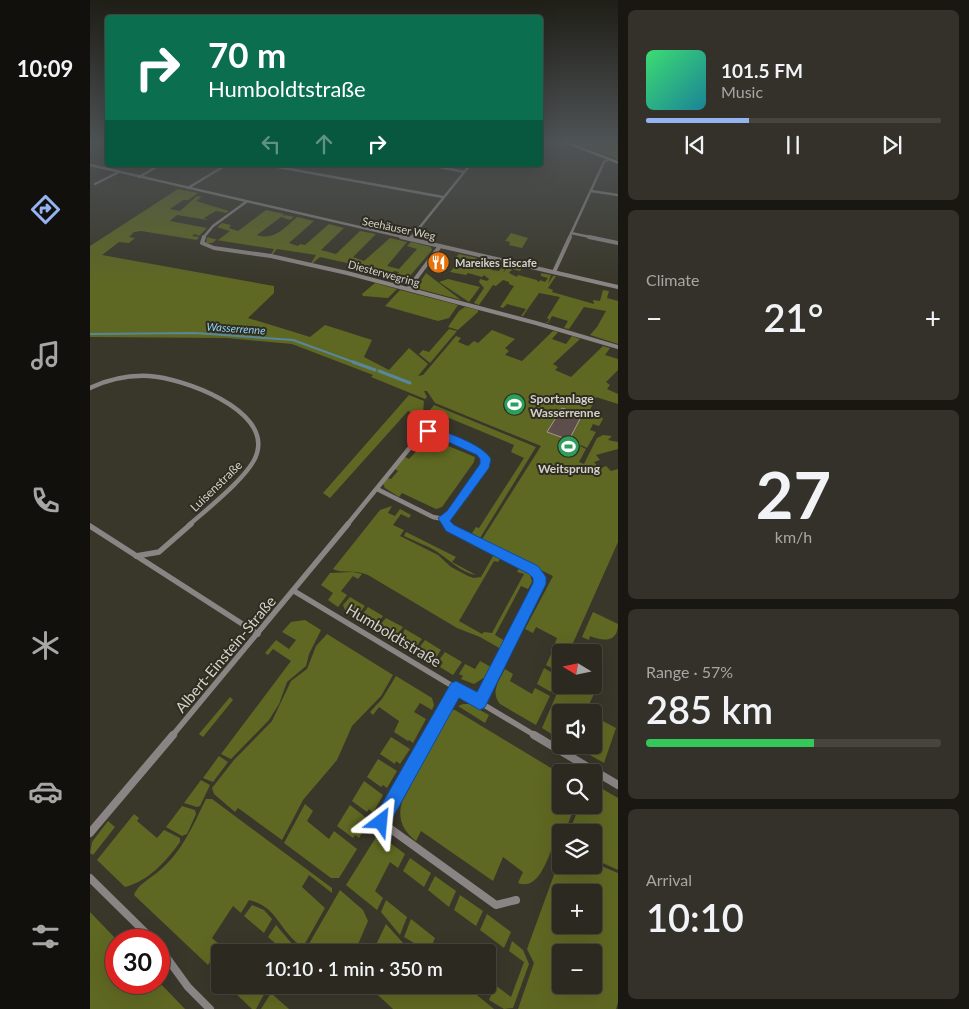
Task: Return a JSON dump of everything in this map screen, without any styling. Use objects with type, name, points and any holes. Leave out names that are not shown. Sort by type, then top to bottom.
[{"type":"street","name":"Seehäuser Weg","points":[[187,188],[618,287]]},
{"type":"street","points":[[394,188],[443,197]]},
{"type":"street","points":[[410,239],[450,188]]},
{"type":"street","points":[[554,272],[592,188]]},
{"type":"street","points":[[591,191],[618,195]]},
{"type":"street","name":"Diesterwegring","points":[[246,202],[218,222],[204,236],[202,243],[214,248],[319,266],[536,323],[618,347]]},
{"type":"street","points":[[572,233],[618,243]]},
{"type":"street","points":[[408,289],[440,246]]},
{"type":"street","name":"Luisenstraße","points":[[90,388],[107,380],[138,376],[173,379],[198,386],[231,404],[248,421],[258,442],[258,449],[253,464],[172,542],[160,552],[136,556]]},
{"type":"street","name":"Albert-Einstein-Straße","points":[[90,833],[294,591],[424,432],[437,433],[480,452],[486,459],[485,465],[451,514],[443,518]]},
{"type":"street","points":[[377,489],[433,517],[443,518],[450,528],[534,570],[540,577],[535,594],[480,702]]},
{"type":"street","points":[[90,526],[258,634]]},
{"type":"street","name":"Humboldtstraße","points":[[294,591],[618,784]]},
{"type":"street","points":[[456,688],[381,822],[496,905],[516,900]]},
{"type":"street","points":[[90,878],[142,929]]},
{"type":"street","points":[[170,962],[188,987],[210,1009]]},
{"type":"green space","points":[[178,189],[198,193],[170,209],[180,211],[197,196],[202,197],[196,201],[229,211],[226,213],[216,211],[204,218],[208,220],[177,215],[170,221],[207,228],[199,236],[195,234],[192,236],[199,237],[197,240],[141,231],[134,232],[129,237],[135,238],[129,243],[119,242],[102,255],[274,286],[274,293],[248,318],[310,337],[325,325],[372,340],[364,357],[389,370],[409,348],[428,364],[418,376],[423,375],[456,336],[461,338],[458,342],[468,346],[474,341],[478,343],[492,330],[515,339],[505,348],[509,351],[505,355],[522,361],[553,331],[558,332],[552,339],[566,344],[572,336],[580,339],[553,364],[558,367],[555,370],[571,377],[603,346],[610,348],[605,355],[618,359],[618,370],[606,382],[610,385],[607,389],[618,394],[618,404],[596,397],[589,412],[599,414],[603,419],[599,426],[593,424],[590,430],[596,432],[587,448],[580,446],[586,449],[579,462],[584,464],[597,438],[603,435],[612,436],[608,440],[618,442],[618,449],[596,455],[600,460],[594,462],[599,468],[597,470],[606,466],[611,471],[618,469],[618,542],[573,644],[555,644],[557,638],[536,627],[533,633],[525,629],[553,576],[481,541],[541,446],[435,403],[427,391],[424,391],[427,397],[425,399],[371,377],[373,375],[292,344],[227,338],[90,337],[90,246]]},
{"type":"green space","points":[[266,210],[284,214],[282,217],[285,215],[294,217],[290,220],[281,217],[257,235],[274,235],[297,217],[314,221],[289,243],[298,246],[300,244],[305,245],[329,224],[344,228],[321,250],[336,254],[360,231],[376,234],[353,257],[364,261],[390,238],[407,242],[387,266],[399,269],[417,249],[407,246],[411,242],[431,247],[432,250],[403,284],[391,282],[399,272],[394,271],[392,273],[320,257],[311,263],[316,255],[277,249],[272,255],[274,249],[216,240],[212,243],[206,243],[207,237],[218,240],[230,231],[217,227],[222,223],[231,225],[229,228],[238,231]]},
{"type":"green space","points":[[511,233],[528,238],[522,248],[509,245],[510,242],[505,241]]},
{"type":"green space","points":[[459,254],[477,258],[474,260],[467,258],[464,262],[499,271],[502,267],[495,265],[495,262],[507,265],[503,273],[507,268],[512,269],[509,273],[517,277],[518,275],[539,282],[540,280],[545,282],[548,278],[541,276],[541,273],[551,275],[548,284],[553,276],[556,276],[548,288],[553,290],[552,292],[594,304],[593,300],[600,301],[603,290],[609,291],[607,298],[618,301],[618,344],[590,335],[606,311],[584,307],[569,329],[564,328],[568,321],[552,316],[548,323],[545,322],[548,322],[549,319],[547,318],[560,297],[539,293],[523,316],[521,316],[526,309],[507,304],[503,308],[500,307],[514,286],[503,280],[496,286],[493,285],[479,305],[474,303],[484,288],[479,282],[480,279],[487,281],[489,279],[484,275],[482,277],[468,273],[466,275],[450,272],[460,260],[456,257]]},
{"type":"green space","points":[[513,266],[522,268],[520,271],[512,269]]},
{"type":"green space","points":[[426,273],[461,300],[416,288]]},
{"type":"green space","points":[[448,279],[480,287],[469,302],[439,282]]},
{"type":"green space","points":[[375,283],[397,289],[388,298],[363,296],[362,294]]},
{"type":"green space","points":[[400,290],[458,305],[449,318],[438,321],[385,306]]},
{"type":"green space","points":[[465,307],[478,310],[478,312],[458,330],[448,327],[459,311]]},
{"type":"green space","points":[[449,329],[457,331],[430,363],[419,354],[423,350],[429,352]]},
{"type":"green space","points":[[409,395],[424,401],[423,413],[420,416],[408,411],[330,498],[323,493]]},
{"type":"green space","points":[[434,405],[536,447],[480,538],[472,533],[476,527],[479,528],[524,458],[511,452],[514,445],[430,410]]},
{"type":"green space","points":[[429,438],[475,457],[474,462],[442,507],[436,509],[402,493],[399,497],[385,488],[383,484],[387,478],[391,479],[398,471],[395,469],[405,457],[409,459]]},
{"type":"green space","points":[[392,506],[388,513],[395,516],[400,509],[411,515],[409,518],[401,514],[393,525],[404,530],[400,536],[438,555],[451,567],[468,576],[474,578],[481,577],[493,556],[500,559],[498,562],[494,561],[459,621],[482,634],[484,632],[492,633],[524,574],[517,572],[519,568],[530,574],[532,582],[528,589],[521,586],[495,635],[505,641],[501,649],[480,637],[457,628],[368,575],[333,569],[380,510]]},
{"type":"green space","points":[[406,532],[456,557],[452,562],[476,575],[460,569],[436,551],[404,536]]},
{"type":"green space","points":[[353,572],[362,574],[358,579],[353,576],[341,591],[347,595],[338,607],[328,600],[333,593],[321,585],[330,573]]},
{"type":"green space","points":[[350,597],[365,606],[356,617],[345,610],[343,605]]},
{"type":"green space","points":[[368,607],[383,616],[374,628],[361,621],[362,615]]},
{"type":"green space","points":[[593,612],[618,624],[616,634],[613,637],[605,640],[590,636],[589,640],[582,637]]},
{"type":"green space","points":[[386,618],[403,627],[394,639],[379,631],[379,626]]},
{"type":"green space","points":[[305,620],[321,630],[309,654],[306,666],[287,682],[279,704],[269,720],[231,759],[221,754],[291,661],[273,649],[268,655],[265,653],[276,640],[289,649],[296,640],[282,632],[291,622]]},
{"type":"green space","points":[[405,629],[422,639],[413,651],[400,643],[400,637]]},
{"type":"green space","points":[[327,634],[393,675],[381,696],[352,726],[337,760],[303,800],[282,840],[238,808],[235,812],[214,794],[212,788],[234,760],[272,721],[291,681],[307,669],[316,646]]},
{"type":"green space","points":[[425,640],[441,650],[433,662],[420,655],[419,648]]},
{"type":"green space","points":[[445,652],[462,662],[453,675],[440,667],[443,662],[439,660]]},
{"type":"green space","points":[[552,652],[552,668],[546,665]]},
{"type":"green space","points":[[480,661],[491,667],[485,677],[474,684],[461,679],[463,676],[459,674],[465,664],[475,669]]},
{"type":"green space","points":[[544,668],[552,673],[551,692],[537,684]]},
{"type":"green space","points":[[505,669],[513,674],[510,681],[532,694],[535,688],[550,696],[536,725],[500,704],[497,700],[496,686]]},
{"type":"green space","points":[[396,676],[432,698],[434,705],[432,710],[420,703],[414,712],[426,719],[413,743],[394,732],[399,721],[379,707],[373,715],[370,712],[382,699]]},
{"type":"green space","points":[[557,694],[594,694],[589,704],[552,704]]},
{"type":"green space","points":[[230,697],[233,700],[203,737],[199,734]]},
{"type":"green space","points":[[469,704],[489,715],[485,723],[458,706]]},
{"type":"green space","points":[[552,705],[552,734],[542,728]]},
{"type":"green space","points":[[451,710],[455,710],[552,769],[552,814],[572,814],[568,824],[552,824],[552,848],[545,866],[531,883],[525,884],[518,883],[523,872],[503,857],[493,881],[421,831],[416,841],[402,824],[400,814],[402,802]]},
{"type":"green space","points":[[602,721],[616,728],[604,763],[588,754],[602,754]]},
{"type":"green space","points":[[391,737],[410,749],[400,764],[396,761],[395,764],[380,754]]},
{"type":"green space","points":[[219,756],[228,762],[213,782],[203,778]]},
{"type":"green space","points":[[378,759],[397,771],[387,788],[383,785],[381,787],[367,777]]},
{"type":"green space","points":[[201,780],[210,785],[200,806],[197,807],[184,803]]},
{"type":"green space","points":[[364,781],[383,795],[373,813],[369,809],[367,812],[352,801]]},
{"type":"green space","points":[[602,789],[618,798],[618,870],[602,863],[602,824],[572,824],[576,814],[602,814]]},
{"type":"green space","points":[[206,799],[212,799],[332,888],[332,893],[309,875],[302,887],[325,908],[305,944],[299,944],[295,941],[267,908],[249,900],[241,913],[233,906],[212,938],[219,944],[211,944],[211,960],[208,965],[134,895],[141,885],[175,855],[187,837]]},
{"type":"green space","points":[[305,804],[313,811],[307,821],[329,839],[334,831],[357,849],[339,878],[331,878],[284,843]]},
{"type":"green space","points":[[350,805],[369,820],[359,838],[355,835],[353,838],[337,826]]},
{"type":"green space","points":[[182,806],[195,810],[196,814],[187,834],[182,836],[166,827]]},
{"type":"green space","points":[[134,814],[139,818],[137,821],[157,838],[164,830],[180,838],[180,842],[163,863],[149,875],[125,887],[97,860]]},
{"type":"green space","points":[[108,821],[115,827],[93,855],[90,853],[92,842]]},
{"type":"green space","points":[[378,834],[405,854],[398,868],[390,862],[375,891],[383,898],[377,910],[346,885]]},
{"type":"green space","points":[[410,858],[431,873],[424,887],[403,871]]},
{"type":"green space","points":[[602,866],[618,873],[618,1002],[616,1009],[518,1009],[534,963],[527,949],[554,874],[602,874]]},
{"type":"green space","points":[[435,876],[456,891],[449,907],[428,890]]},
{"type":"green space","points":[[340,890],[363,910],[368,921],[358,944],[309,944]]},
{"type":"green space","points":[[460,895],[483,911],[476,926],[454,910]]},
{"type":"green space","points":[[386,900],[407,917],[400,935],[381,912]]},
{"type":"green space","points":[[252,905],[264,910],[272,919],[264,933],[244,916]]},
{"type":"green space","points":[[90,912],[106,929],[105,994],[170,993],[185,1009],[90,1009]]},
{"type":"green space","points":[[487,914],[511,932],[504,948],[480,930]]},
{"type":"green space","points":[[411,919],[435,938],[432,944],[416,944],[404,937]]},
{"type":"green space","points":[[386,924],[404,944],[376,944]]},
{"type":"green space","points":[[276,925],[292,944],[276,944],[268,937]]},
{"type":"green space","points":[[512,941],[523,950],[529,964],[513,1008],[504,1009],[489,1000],[491,994],[496,994],[496,986],[511,997],[524,962],[509,951]]},
{"type":"green space","points":[[236,994],[264,994],[256,1009],[252,1009]]},
{"type":"green space","points":[[272,994],[289,1009],[261,1009]]},
{"type":"green space","points":[[377,994],[476,994],[494,1009],[393,1009]]},
{"type":"building","points":[[562,408],[582,415],[569,440],[547,432]]},
{"type":"waterway","name":"Wasserrenne","points":[[90,334],[195,333],[293,340],[356,363]]},
{"type":"waterway","name":"Wasserrenne","points":[[353,362],[375,370]]},
{"type":"waterway","name":"Wasserrenne","points":[[379,371],[410,383]]},
{"type":"place","name":"Mareikes Eiscafe","points":[[439,262]]},
{"type":"place","name":"Sportanlage Wasserrenne","points":[[514,405]]},
{"type":"place","name":"Weitsprung","points":[[569,447]]},
{"type":"route","points":[[381,822],[456,688],[480,702],[535,594],[540,577],[534,570],[450,528],[446,524],[443,518],[451,514],[485,465],[486,459],[480,452],[437,433],[428,431]]}]
